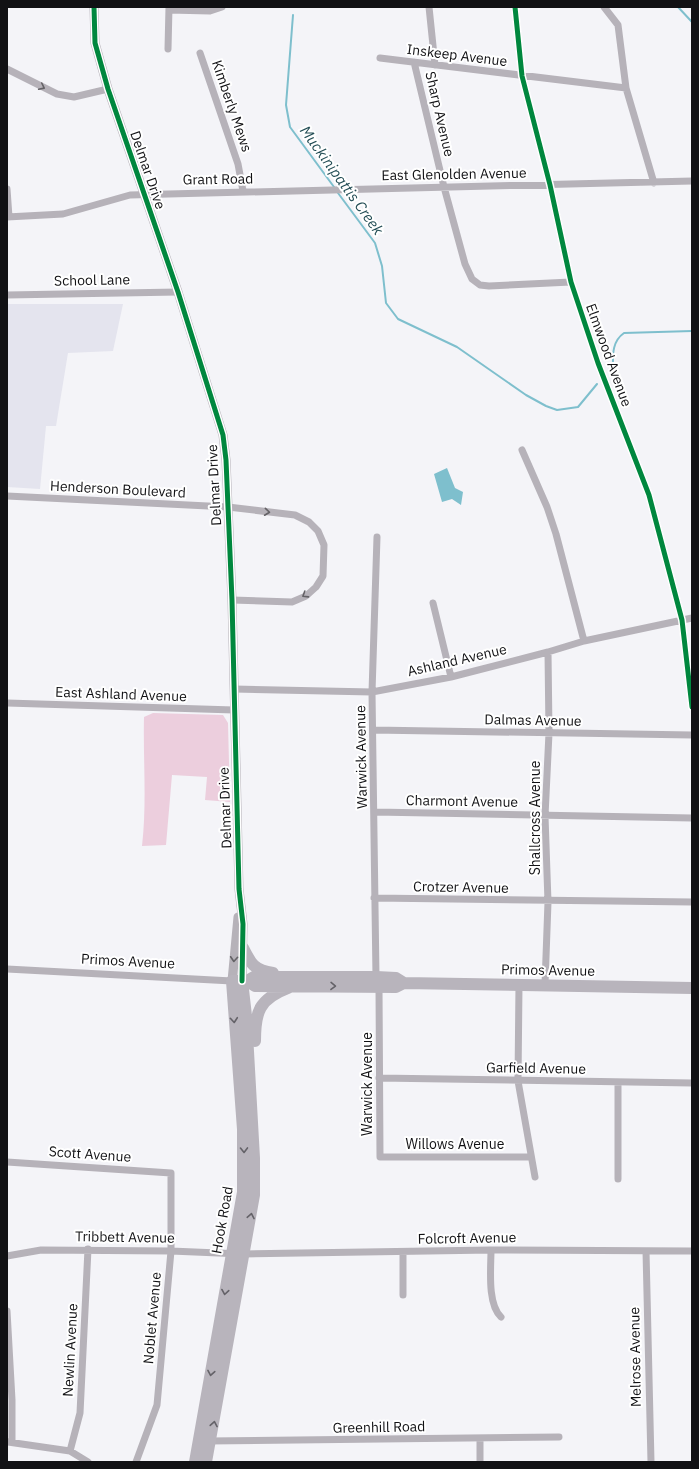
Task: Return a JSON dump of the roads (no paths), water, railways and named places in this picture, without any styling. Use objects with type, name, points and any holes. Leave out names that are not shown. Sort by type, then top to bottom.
[{"type":"main road","points":[[243,948],[249,960],[258,969],[294,981]]},
{"type":"main road","name":"Primos Avenue","points":[[241,981],[254,977],[294,981],[378,982],[396,978],[404,984],[545,984],[692,988]]},
{"type":"main road","name":"Hook Road","points":[[237,1254],[251,1220],[254,1188],[250,1086],[241,981]]},
{"type":"main road","name":"Hook Road","points":[[206,1462],[205,1441],[237,1254],[244,1181],[241,981]]},
{"type":"main road","points":[[250,1086],[255,1057],[255,1026],[257,1014],[267,999],[294,981]]},
{"type":"main road","name":"Hook Road","points":[[195,1462],[205,1441]]},
{"type":"street","name":"Delmar Drive","points":[[94,7],[95,43],[108,90],[178,292],[223,435],[226,460],[232,600],[241,981]]},
{"type":"street","points":[[168,49],[169,8],[205,11],[222,7]]},
{"type":"street","name":"Sharp Avenue","points":[[429,7],[435,65]]},
{"type":"street","name":"Elmwood Avenue","points":[[515,7],[522,76],[550,185],[571,282],[598,363],[649,495],[682,620],[692,707]]},
{"type":"street","points":[[604,7],[618,25],[626,88],[654,182]]},
{"type":"street","name":"Kimberly Mews","points":[[200,53],[238,164],[243,191]]},
{"type":"street","name":"Inskeep Avenue","points":[[380,58],[626,88]]},
{"type":"street","name":"Sharp Avenue","points":[[414,62],[444,186],[465,264],[472,279],[480,285],[571,282]]},
{"type":"street","points":[[7,69],[57,94],[74,97],[108,90]]},
{"type":"street","name":"East Glenolden Avenue","points":[[336,190],[444,186],[692,181]]},
{"type":"street","points":[[7,189],[8,217]]},
{"type":"street","name":"Grant Road","points":[[8,217],[63,214],[130,195],[243,191],[336,190]]},
{"type":"street","name":"School Lane","points":[[7,295],[178,292]]},
{"type":"street","points":[[522,450],[547,507],[554,527],[584,641]]},
{"type":"street","name":"Henderson Boulevard","points":[[7,496],[228,508],[295,515],[309,522],[318,531],[324,545],[322,576],[316,587],[306,596],[292,602],[232,600]]},
{"type":"street","name":"Warwick Avenue","points":[[377,537],[372,692],[375,812],[374,898],[378,982],[380,1156]]},
{"type":"street","points":[[433,603],[450,677]]},
{"type":"street","points":[[682,620],[692,618]]},
{"type":"street","name":"Ashland Avenue","points":[[234,689],[372,692],[450,677],[548,652],[584,641],[682,620]]},
{"type":"street","name":"Shallcross Avenue","points":[[545,984],[548,902],[545,816],[549,733],[548,652]]},
{"type":"street","name":"East Ashland Avenue","points":[[7,703],[234,710]]},
{"type":"street","name":"Dalmas Avenue","points":[[373,730],[692,735]]},
{"type":"street","name":"Charmont Avenue","points":[[375,812],[692,818]]},
{"type":"street","name":"Crotzer Avenue","points":[[374,898],[548,902],[692,902]]},
{"type":"street","name":"Delmar Drive","points":[[240,903],[243,924],[241,981]]},
{"type":"street","name":"Primos Avenue","points":[[7,970],[241,981]]},
{"type":"street","points":[[519,985],[518,1081],[535,1177]]},
{"type":"street","name":"Garfield Avenue","points":[[379,1078],[692,1083]]},
{"type":"street","points":[[618,1082],[618,1179]]},
{"type":"street","name":"Willows Avenue","points":[[380,1156],[531,1156]]},
{"type":"street","name":"Scott Avenue","points":[[7,1162],[170,1173]]},
{"type":"street","name":"Noblet Avenue","points":[[136,1462],[157,1405],[171,1251],[170,1173]]},
{"type":"street","name":"Tribbett Avenue","points":[[7,1256],[41,1250],[88,1249],[237,1254]]},
{"type":"street","name":"Newlin Avenue","points":[[70,1451],[80,1413],[88,1249]]},
{"type":"street","points":[[491,1250],[493,1302],[495,1311],[501,1317]]},
{"type":"street","name":"Folcroft Avenue","points":[[237,1254],[491,1250],[692,1251]]},
{"type":"street","name":"Melrose Avenue","points":[[646,1251],[651,1462]]},
{"type":"street","points":[[403,1252],[403,1294]]},
{"type":"street","points":[[7,1311],[12,1400],[9,1442],[70,1451],[88,1462]]},
{"type":"street","name":"Greenhill Road","points":[[205,1441],[559,1437]]},
{"type":"street","points":[[480,1439],[480,1462]]},
{"type":"water","points":[[447,468],[455,488],[463,492],[461,505],[452,499],[442,502],[434,474]]},
{"type":"waterway","name":"Muckinipattis Creek","points":[[678,7],[692,22]]},
{"type":"waterway","name":"Muckinipattis Creek","points":[[293,15],[286,105],[290,127],[334,187]]},
{"type":"waterway","name":"Muckinipattis Creek","points":[[338,193],[375,243],[382,266],[386,303],[398,319],[457,347],[526,395],[557,410],[578,407],[597,384]]},
{"type":"waterway","name":"Muckinipattis Creek","points":[[613,372],[613,355],[615,345],[624,333],[692,331]]}]
